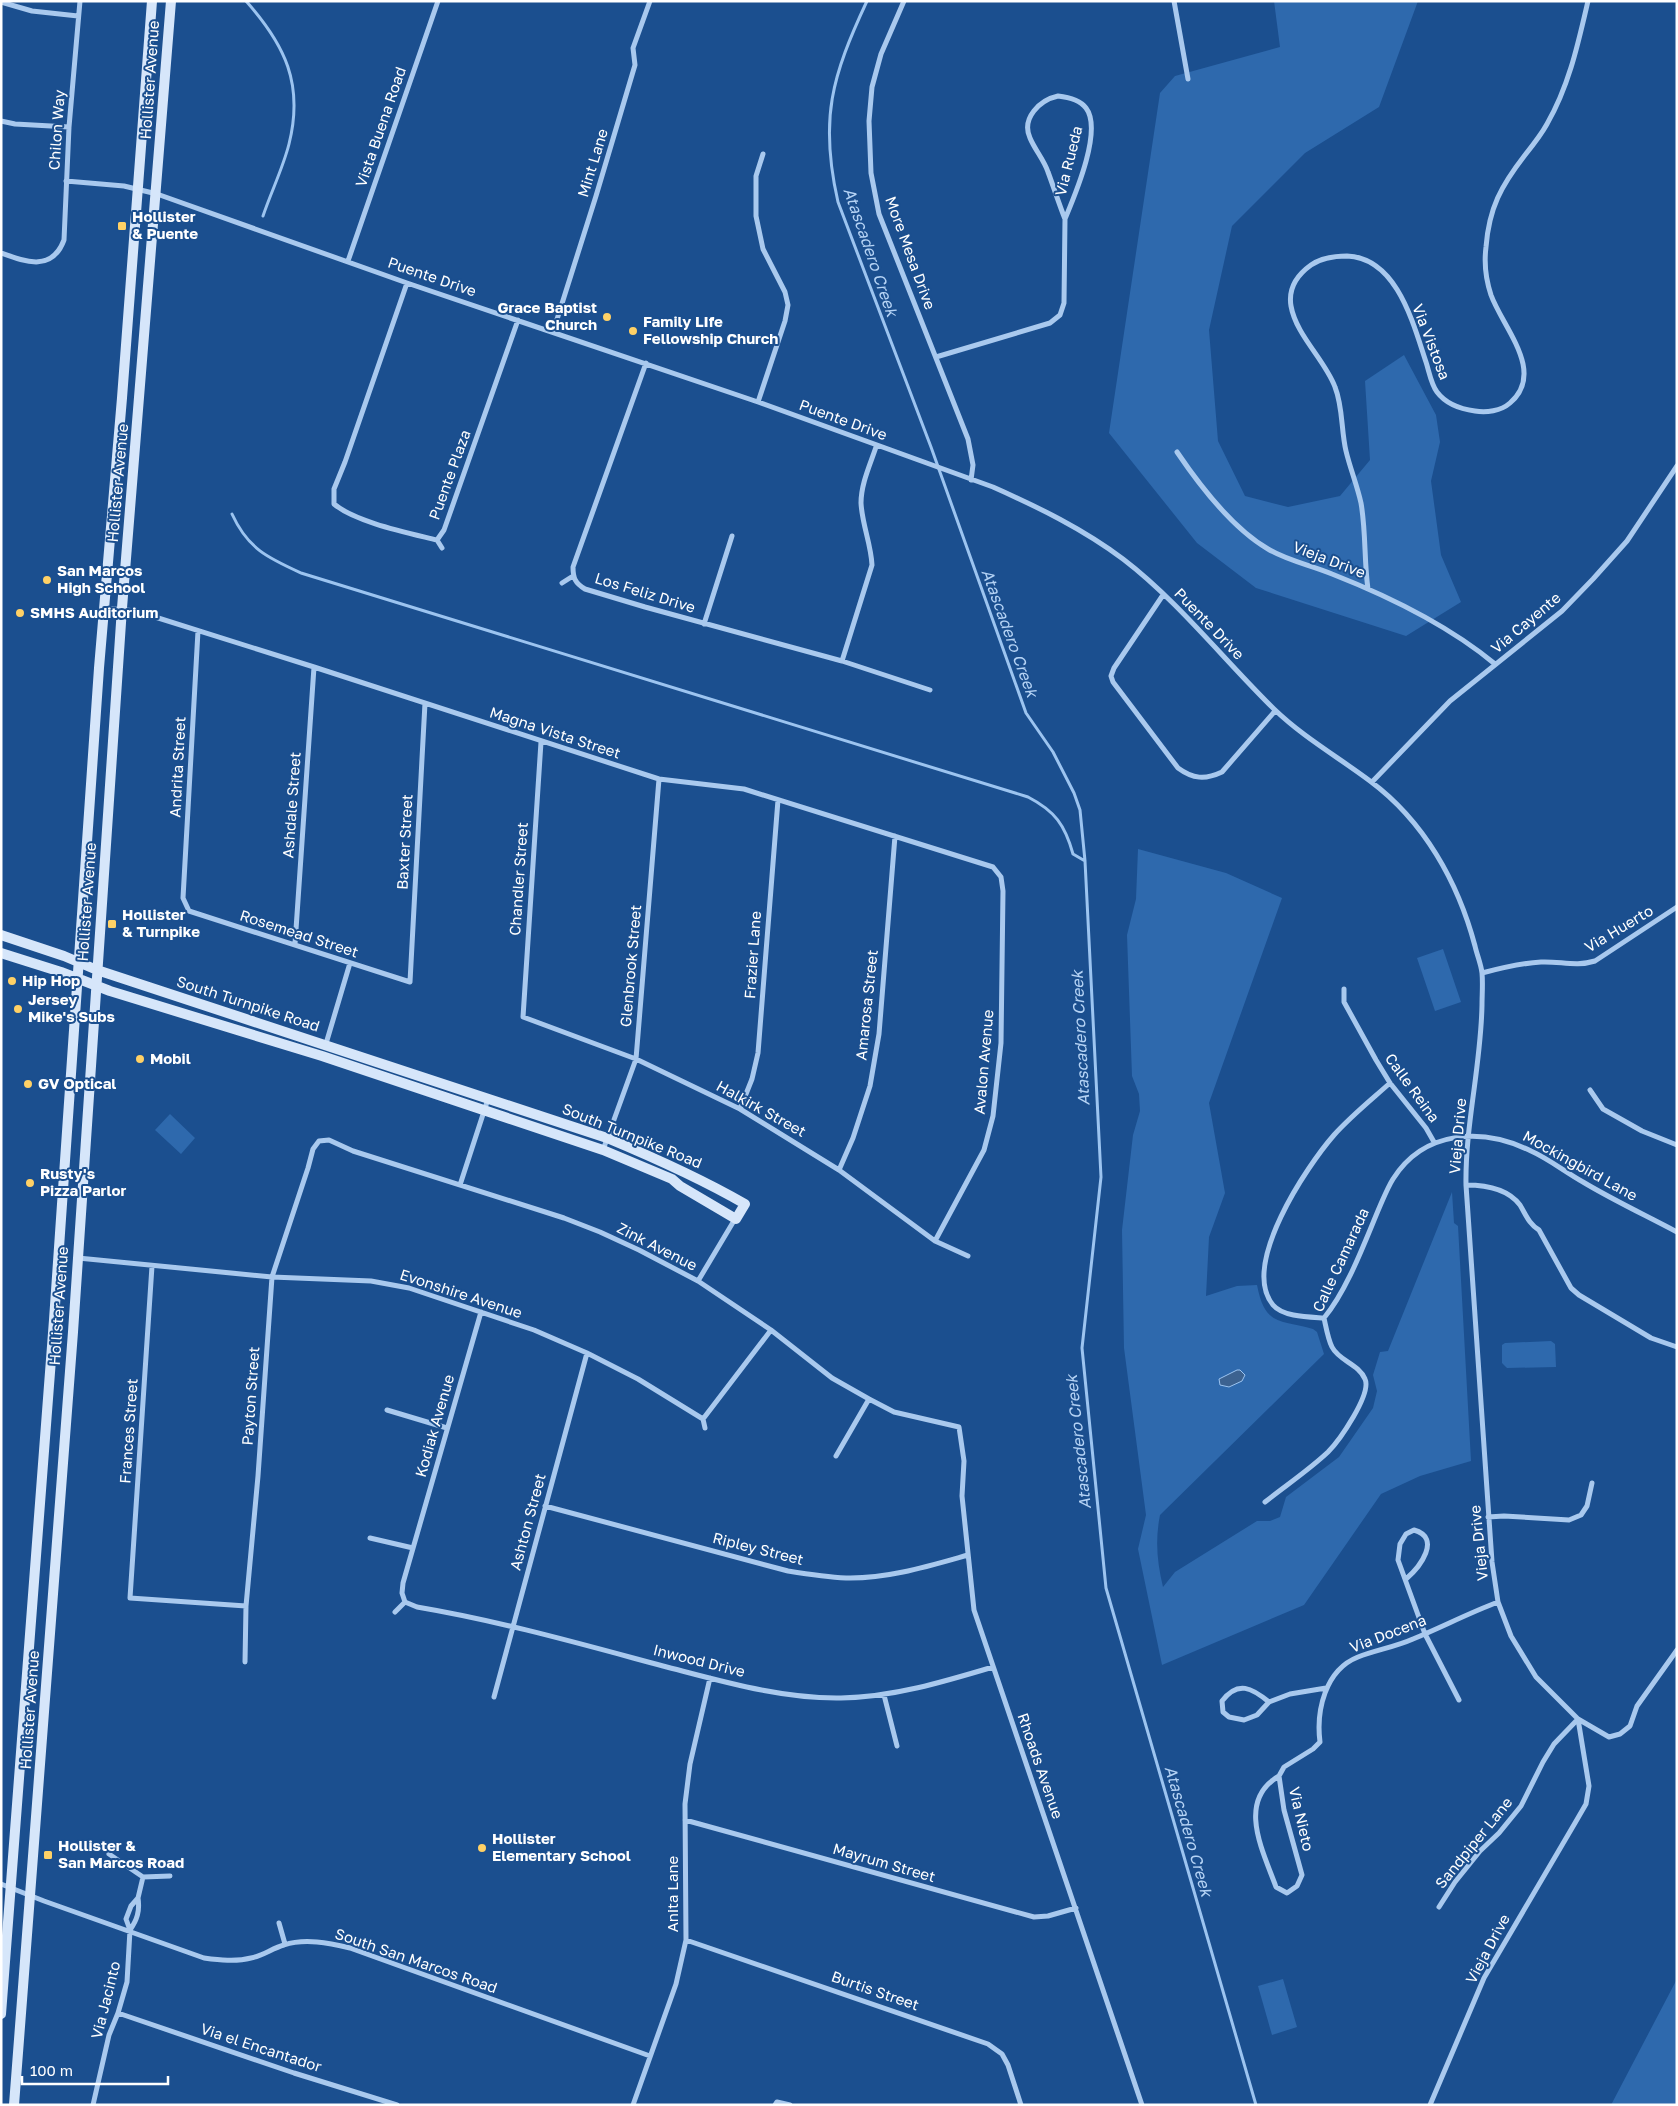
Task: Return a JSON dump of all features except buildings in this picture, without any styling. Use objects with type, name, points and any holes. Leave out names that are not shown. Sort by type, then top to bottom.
[{"type":"main road","name":"Hollister Avenue","points":[[1,2014],[12,1889],[104,608],[152,1]]},
{"type":"main road","name":"Hollister Avenue","points":[[14,2105],[29,1896],[42,1757],[78,1258],[122,608],[157,194],[171,1]]},
{"type":"main road","name":"South Turnpike Road","points":[[1,935],[97,970],[607,1138],[671,1164],[745,1204],[736,1219],[680,1186],[672,1179],[603,1150],[322,1056],[95,985],[1,953]]},
{"type":"street","name":"Chilon Way","points":[[1,253],[28,262],[46,261],[60,250],[64,240],[69,127],[80,1]]},
{"type":"street","name":"Vista Buena Road","points":[[348,261],[438,1]]},
{"type":"street","name":"Mint Lane","points":[[553,332],[627,93],[635,65],[633,48],[650,1]]},
{"type":"street","name":"More Mesa Drive","points":[[904,1],[881,54],[872,87],[869,121],[871,173],[879,214],[968,439],[973,465],[971,480]]},
{"type":"street","points":[[1174,1],[1188,80]]},
{"type":"street","name":"Via Vistosa","points":[[1368,589],[1360,503],[1345,450],[1338,397],[1334,384],[1296,321],[1291,306],[1291,293],[1295,280],[1314,263],[1325,258],[1356,256],[1368,261],[1385,274],[1410,316],[1436,391],[1454,406],[1479,412],[1496,410],[1509,404],[1518,394],[1524,381],[1525,368],[1492,296],[1488,282],[1485,266],[1488,229],[1492,210],[1503,184],[1546,127],[1567,83],[1588,1]]},
{"type":"street","points":[[1,2],[32,11],[78,16]]},
{"type":"street","name":"Via Rueda","points":[[936,358],[1050,323],[1060,315],[1064,303],[1066,220],[1080,178],[1092,132],[1091,119],[1086,106],[1066,97],[1058,96],[1042,102],[1033,112],[1028,125],[1029,136],[1048,170],[1066,220]]},
{"type":"street","points":[[1,121],[15,124],[69,127]]},
{"type":"street","points":[[758,402],[785,321],[788,305],[786,292],[763,249],[756,216],[756,176],[763,154]]},
{"type":"street","name":"Puente Drive","points":[[66,181],[124,186],[157,194],[407,283],[758,402],[876,447],[971,480],[1027,502],[1058,518],[1123,559],[1163,595],[1275,711],[1303,734],[1372,782],[1405,812],[1426,838],[1448,874],[1467,915]]},
{"type":"street","points":[[328,508],[334,504],[334,489],[407,283]]},
{"type":"street","name":"Puente Plaza","points":[[334,504],[342,511],[402,532],[437,540],[444,530],[453,508],[518,320]]},
{"type":"street","name":"Los Feliz Drive","points":[[646,363],[573,567],[573,576],[577,584],[585,589],[704,624],[842,661],[930,690]]},
{"type":"street","points":[[842,661],[872,565],[871,551],[861,504],[863,486],[876,447]]},
{"type":"street","name":"Vieja Drive","points":[[1177,452],[1195,479],[1246,534],[1268,549],[1368,589],[1440,626],[1476,648],[1495,664]]},
{"type":"street","name":"Via Cayente","points":[[1372,782],[1450,702],[1562,611],[1593,579],[1627,541],[1677,466]]},
{"type":"street","points":[[704,624],[732,536]]},
{"type":"street","points":[[437,540],[442,548]]},
{"type":"street","points":[[562,583],[573,576]]},
{"type":"street","points":[[1163,595],[1114,668],[1112,676],[1113,682],[1178,768],[1198,778],[1212,777],[1222,772],[1275,711]]},
{"type":"street","name":"Magna Vista Street","points":[[104,608],[122,608],[198,631],[659,779],[744,790],[778,800],[986,864],[994,867],[999,873]]},
{"type":"street","name":"Andrita Street","points":[[185,904],[183,898],[198,631]]},
{"type":"street","name":"Ashdale Street","points":[[294,944],[314,667]]},
{"type":"street","name":"Baxter Street","points":[[410,982],[426,703]]},
{"type":"street","name":"Chandler Street","points":[[523,1017],[541,742]]},
{"type":"street","name":"Glenbrook Street","points":[[603,1150],[636,1059],[659,779]]},
{"type":"street","name":"Frazier Lane","points":[[740,1109],[752,1079],[758,1053],[778,800]]},
{"type":"street","name":"Amarosa Street","points":[[839,1170],[854,1138],[870,1086],[879,1034],[895,836]]},
{"type":"street","name":"Avalon Avenue","points":[[935,1241],[984,1150],[993,1116],[1001,1043],[1003,892],[999,873]]},
{"type":"street","name":"Rosemead Street","points":[[185,904],[189,912],[410,982]]},
{"type":"street","name":"Via Huerto","points":[[1482,973],[1499,968],[1536,962],[1570,965],[1596,961],[1677,907]]},
{"type":"street","name":"Vieja Drive","points":[[1430,2105],[1484,1978],[1586,1804],[1590,1786],[1578,1719],[1536,1677],[1511,1636],[1498,1602],[1492,1562],[1466,1185],[1468,1136],[1482,1032],[1482,973],[1467,915]]},
{"type":"street","points":[[322,1056],[350,963]]},
{"type":"street","name":"Calle Reina","points":[[1344,989],[1344,1002],[1390,1083],[1426,1128],[1434,1142],[1468,1136]]},
{"type":"street","name":"Halkirk Street","points":[[523,1017],[636,1059],[740,1109],[839,1170],[935,1241],[968,1256]]},
{"type":"street","points":[[1324,1318],[1287,1313],[1274,1306],[1266,1290],[1264,1273],[1268,1246],[1295,1190],[1314,1160],[1334,1134],[1390,1083]]},
{"type":"street","points":[[1590,1090],[1603,1109],[1642,1131],[1677,1145]]},
{"type":"street","points":[[460,1185],[488,1098]]},
{"type":"street","name":"Mockingbird Lane","points":[[1468,1136],[1484,1136],[1507,1141],[1532,1151],[1584,1183],[1677,1232]]},
{"type":"street","name":"Zink Avenue","points":[[318,1141],[329,1140],[354,1151],[564,1218],[600,1232],[698,1281],[771,1330],[832,1378],[869,1399],[894,1412],[959,1427]]},
{"type":"street","name":"Payton Street","points":[[245,1662],[246,1606],[258,1476],[272,1277],[308,1168],[312,1149],[318,1141]]},
{"type":"street","name":"Calle Camarada","points":[[1265,1502],[1329,1451],[1362,1402],[1367,1388],[1366,1380],[1360,1370],[1338,1354],[1332,1347],[1324,1318],[1333,1307],[1354,1265],[1392,1180],[1403,1166],[1434,1142]]},
{"type":"street","points":[[1466,1185],[1495,1189],[1514,1198],[1532,1225],[1539,1230],[1571,1288],[1578,1296],[1651,1338],[1677,1347]]},
{"type":"street","points":[[698,1281],[736,1219]]},
{"type":"street","name":"Evonshire Avenue","points":[[78,1258],[272,1277],[371,1281],[409,1288],[534,1330],[587,1353],[638,1379],[703,1419]]},
{"type":"street","name":"Frances Street","points":[[152,1266],[130,1598],[246,1606]]},
{"type":"street","name":"Kodiak Avenue","points":[[404,1601],[403,1583],[481,1312]]},
{"type":"street","points":[[705,1428],[703,1419],[771,1330]]},
{"type":"street","name":"Ashton Street","points":[[494,1697],[587,1353]]},
{"type":"street","points":[[836,1456],[869,1399]]},
{"type":"street","points":[[387,1410],[447,1428]]},
{"type":"street","name":"Rhoads Avenue","points":[[959,1427],[964,1461],[962,1496],[974,1610],[1142,2105]]},
{"type":"street","points":[[1488,1517],[1504,1516],[1570,1520],[1581,1514],[1588,1506],[1592,1483]]},
{"type":"street","name":"Ripley Street","points":[[545,1506],[788,1571],[814,1575],[848,1578],[907,1572],[968,1555]]},
{"type":"street","points":[[1406,1579],[1414,1572],[1427,1548],[1427,1538],[1422,1532],[1414,1530],[1406,1534],[1400,1544],[1398,1560],[1406,1579],[1408,1592],[1425,1634],[1459,1700]]},
{"type":"street","points":[[370,1538],[413,1548]]},
{"type":"street","points":[[395,1612],[404,1601]]},
{"type":"street","name":"Inwood Drive","points":[[404,1601],[417,1606],[512,1626],[710,1678],[789,1694],[840,1698],[884,1695],[952,1680],[993,1668]]},
{"type":"street","name":"Via Docena","points":[[1319,1721],[1320,1708],[1326,1688],[1337,1672],[1356,1658],[1425,1634],[1498,1602]]},
{"type":"street","points":[[1578,1719],[1609,1737],[1620,1734],[1630,1726],[1637,1706],[1677,1650]]},
{"type":"street","name":"Anita Lane","points":[[633,2105],[676,1984],[686,1940],[685,1804],[690,1764],[710,1678]]},
{"type":"street","points":[[1269,1702],[1255,1690],[1240,1688],[1228,1694],[1222,1701],[1223,1712],[1229,1717],[1244,1720],[1257,1715],[1269,1702],[1290,1694],[1326,1688]]},
{"type":"street","points":[[884,1695],[897,1746]]},
{"type":"street","name":"Sandpiper Lane","points":[[1440,1908],[1455,1882],[1480,1851],[1499,1834],[1521,1806],[1554,1744],[1578,1719]]},
{"type":"street","name":"Via Nieto","points":[[1280,1776],[1270,1782],[1258,1798],[1255,1812],[1258,1833],[1276,1887],[1287,1893],[1297,1886],[1302,1875],[1284,1810],[1280,1776],[1284,1767],[1314,1749],[1320,1742],[1319,1721]]},
{"type":"street","name":"Mayrum Street","points":[[685,1820],[1026,1915],[1048,1916],[1076,1908]]},
{"type":"street","points":[[109,1854],[143,1877],[170,1876]]},
{"type":"street","points":[[130,1930],[136,1922],[140,1909],[138,1898],[143,1877]]},
{"type":"street","name":"South San Marcos Road","points":[[1,1884],[29,1896],[130,1930],[204,1958],[226,1961],[251,1958],[285,1944],[327,1942],[350,1948],[650,2056]]},
{"type":"street","name":"Via Jacinto","points":[[93,2105],[109,2035],[118,2013],[126,1982],[130,1930],[126,1919],[131,1906],[138,1898]]},
{"type":"street","points":[[279,1923],[285,1944]]},
{"type":"street","name":"Burtis Street","points":[[686,1940],[988,2044],[1002,2054],[1008,2065],[1021,2105]]},
{"type":"street","name":"Via el Encantador","points":[[118,2013],[294,2073],[397,2105]]},
{"type":"street","points":[[776,2103],[790,2105]]},
{"type":"shaded area","points":[[1274,1],[1418,1],[1379,107],[1305,153],[1232,226],[1209,330],[1218,441],[1245,496],[1288,507],[1340,496],[1370,460],[1365,381],[1404,355],[1436,415],[1440,442],[1431,481],[1441,555],[1461,602],[1406,636],[1256,588],[1197,543],[1109,433],[1160,93],[1175,76],[1280,47]]},
{"type":"shaded area","points":[[1138,849],[1226,873],[1282,898],[1209,1103],[1225,1193],[1209,1237],[1206,1296],[1237,1286],[1257,1285],[1260,1299],[1270,1315],[1283,1322],[1313,1329],[1317,1332],[1324,1354],[1160,1515],[1157,1551],[1163,1587],[1175,1572],[1257,1521],[1270,1521],[1280,1517],[1286,1497],[1339,1457],[1373,1408],[1377,1391],[1373,1375],[1380,1352],[1388,1351],[1452,1192],[1454,1223],[1458,1226],[1471,1461],[1420,1476],[1381,1494],[1304,1605],[1162,1665],[1138,1549],[1146,1515],[1124,1348],[1122,1230],[1133,1135],[1140,1111],[1139,1094],[1132,1076],[1127,935],[1136,899]]},
{"type":"shaded area","points":[[1443,949],[1461,1002],[1435,1011],[1417,958]]},
{"type":"shaded area","points":[[170,1114],[195,1138],[181,1154],[155,1130]]},
{"type":"shaded area","points":[[1551,1341],[1555,1344],[1556,1367],[1507,1368],[1502,1363],[1502,1345],[1505,1343]]},
{"type":"shaded area","points":[[1240,1370],[1245,1375],[1242,1381],[1229,1387],[1220,1385],[1219,1379]]},
{"type":"shaded area","points":[[1283,1979],[1297,2027],[1272,2035],[1258,1986]]},
{"type":"shaded area","points":[[1677,1979],[1677,2105],[1611,2105]]},
{"type":"waterway","points":[[246,1],[260,17],[281,50],[288,66],[294,103],[289,144],[263,216]]},
{"type":"waterway","name":"Atascadero Creek","points":[[867,1],[845,52],[832,98],[830,122],[832,173],[838,202],[931,447],[1026,713],[1053,752],[1074,793],[1080,810],[1085,861],[1101,1177],[1082,1348],[1106,1588],[1256,2105]]},
{"type":"waterway","points":[[232,514],[245,536],[260,551],[301,573],[1028,797],[1045,808],[1058,820],[1073,854],[1085,861]]},
{"type":"place","name":"Hollister & Puente","points":[[122,226]]},
{"type":"place","name":"Grace Baptist Church","points":[[607,317]]},
{"type":"place","name":"Family LIfe Fellowship Church","points":[[633,331]]},
{"type":"place","name":"San Marcos High School","points":[[47,580]]},
{"type":"place","name":"SMHS Auditorium","points":[[20,613]]},
{"type":"place","name":"Hollister & Turnpike","points":[[112,924]]},
{"type":"place","name":"Hip Hop","points":[[12,981]]},
{"type":"place","name":"Jersey Mike's Subs","points":[[18,1009]]},
{"type":"place","name":"Mobil","points":[[140,1059]]},
{"type":"place","name":"GV Optical","points":[[28,1084]]},
{"type":"place","name":"Rusty's Pizza Parlor","points":[[30,1183]]},
{"type":"place","name":"Hollister Elementary School","points":[[482,1848]]},
{"type":"place","name":"Hollister & San Marcos Road","points":[[48,1855]]}]
